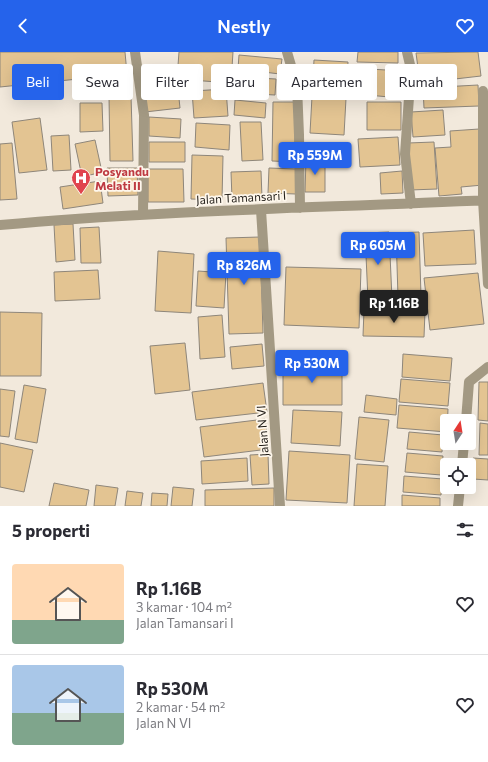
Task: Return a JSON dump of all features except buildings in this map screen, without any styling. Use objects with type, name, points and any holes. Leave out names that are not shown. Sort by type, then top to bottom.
[{"type":"street","points":[[135,52],[144,115],[143,214]]},
{"type":"street","points":[[287,52],[297,86],[300,208]]},
{"type":"street","points":[[407,52],[411,69],[405,154],[411,204]]},
{"type":"street","points":[[483,91],[488,284]]},
{"type":"street","name":"Jalan Tamansari I","points":[[0,225],[143,214],[485,200]]},
{"type":"street","name":"Jalan N VI","points":[[260,210],[280,506]]},
{"type":"street","points":[[467,414],[470,382],[488,367]]},
{"type":"street","points":[[458,506],[459,494]]},
{"type":"place","name":"Posyandu Melati II","points":[[81,195]]}]
